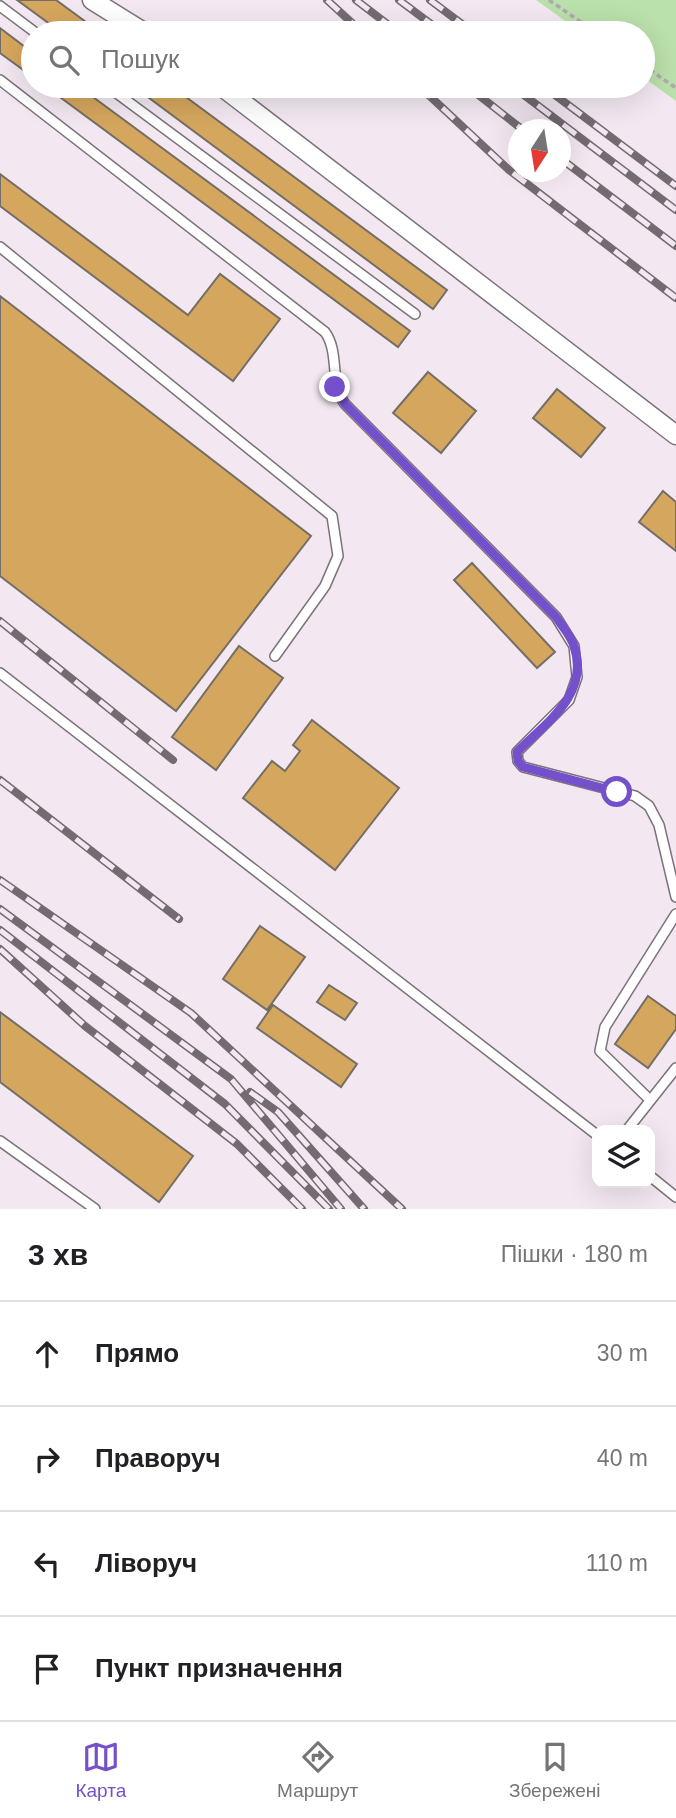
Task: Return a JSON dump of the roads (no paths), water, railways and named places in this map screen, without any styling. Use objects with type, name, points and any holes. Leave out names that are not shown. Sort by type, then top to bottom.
[{"type":"street","points":[[92,0],[126,21]]},
{"type":"street","points":[[236,98],[676,435]]},
{"type":"lane","points":[[0,6],[21,22]]},
{"type":"lane","points":[[0,80],[21,96]]},
{"type":"lane","points":[[23,98],[325,332],[331,340],[335,387],[345,404],[556,617],[574,646],[577,677],[569,700],[517,752],[518,761],[523,767],[635,796],[649,806],[659,825],[676,897]]},
{"type":"lane","points":[[123,98],[415,314]]},
{"type":"lane","points":[[0,247],[332,516],[338,556],[325,586],[275,656]]},
{"type":"lane","points":[[0,674],[592,1131]]},
{"type":"lane","points":[[650,1100],[600,1051],[605,1027],[676,914]]},
{"type":"lane","points":[[631,1125],[676,1068]]},
{"type":"lane","points":[[0,1142],[95,1209]]},
{"type":"lane","points":[[655,1180],[676,1197]]},
{"type":"railway","points":[[327,0],[350,21]]},
{"type":"railway","points":[[356,0],[383,21]]},
{"type":"railway","points":[[399,0],[427,21]]},
{"type":"railway","points":[[430,0],[458,21]]},
{"type":"railway","points":[[432,98],[509,170],[676,298]]},
{"type":"railway","points":[[482,98],[509,119]]},
{"type":"railway","points":[[528,98],[676,210]]},
{"type":"railway","points":[[559,98],[676,186]]},
{"type":"railway","points":[[571,166],[676,246]]},
{"type":"railway","points":[[0,621],[173,760]]},
{"type":"railway","points":[[0,780],[179,919]]},
{"type":"railway","points":[[0,880],[191,1013],[402,1209]]},
{"type":"railway","points":[[0,909],[231,1079],[341,1209]]},
{"type":"railway","points":[[0,930],[225,1104],[329,1209]]},
{"type":"railway","points":[[0,949],[85,1026],[237,1144],[302,1209]]},
{"type":"railway","points":[[250,1092],[278,1112],[364,1209]]}]
